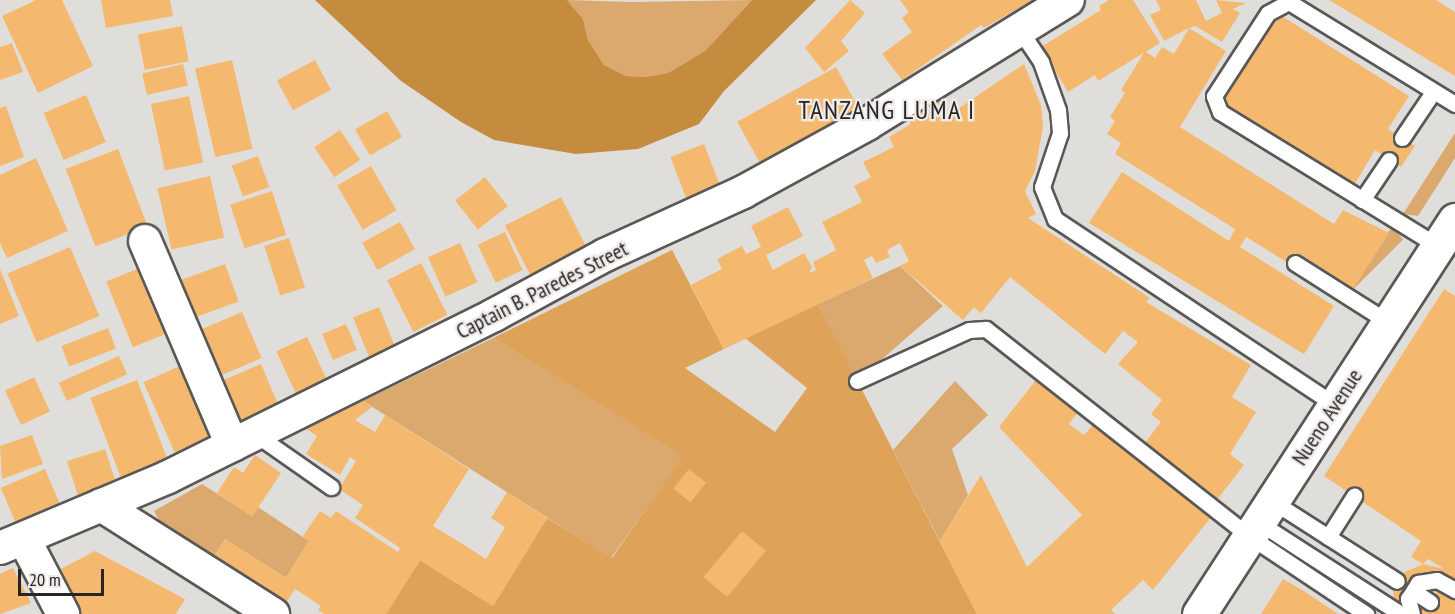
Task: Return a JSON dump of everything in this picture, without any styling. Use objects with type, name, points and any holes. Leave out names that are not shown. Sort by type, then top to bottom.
[{"type":"main road","name":"Nueno Avenue","points":[[1199,614],[1388,322],[1448,238]]},
{"type":"street","name":"Captain B. Paredes Street","points":[[12,543],[243,440],[605,255],[771,177],[1068,0]]},
{"type":"street","points":[[145,241],[243,440]]},
{"type":"street","points":[[101,504],[273,614]]},
{"type":"street","points":[[12,543],[63,614]]},
{"type":"lane","points":[[1448,238],[1362,200],[1220,112],[1214,101],[1216,90],[1268,13],[1289,3],[1455,105]]},
{"type":"lane","points":[[1018,29],[1041,62],[1058,110],[1060,133],[1042,187],[1055,219],[1335,405]]},
{"type":"lane","points":[[1402,138],[1432,92]]},
{"type":"lane","points":[[1362,200],[1389,160]]},
{"type":"lane","points":[[1294,263],[1388,322]]},
{"type":"lane","points":[[857,381],[969,330],[986,329],[1260,520],[1397,612]]},
{"type":"lane","points":[[243,440],[331,487]]},
{"type":"lane","points":[[1328,537],[1354,496]]},
{"type":"lane","points":[[1260,520],[1328,537],[1397,581]]},
{"type":"lane","points":[[1260,520],[1366,614]]},
{"type":"lane","points":[[1412,614],[1408,599],[1418,583],[1437,580],[1455,591]]},
{"type":"shaded area","points":[[315,0],[567,0],[583,19],[588,40],[604,65],[626,76],[646,77],[668,73],[705,51],[752,0],[816,0],[724,91],[699,124],[638,149],[576,154],[494,140],[461,122],[401,81]]},
{"type":"shaded area","points":[[567,0],[632,2],[752,0],[705,51],[668,73],[646,77],[626,76],[604,65],[588,40],[583,19]]},
{"type":"shaded area","points":[[1455,133],[1455,158],[1418,216],[1403,214]]},
{"type":"shaded area","points":[[1392,228],[1403,239],[1348,294],[1337,283]]},
{"type":"shaded area","points":[[672,250],[724,349],[685,368],[775,432],[807,388],[745,338],[818,304],[977,614],[386,614],[420,560],[493,606],[547,518],[612,558],[683,456],[493,338]]},
{"type":"shaded area","points":[[900,266],[943,306],[857,381],[818,304]]},
{"type":"shaded area","points":[[493,338],[684,456],[611,558],[363,401]]},
{"type":"shaded area","points":[[955,381],[988,415],[952,449],[968,495],[940,541],[893,450]]},
{"type":"shaded area","points":[[202,484],[252,516],[258,507],[309,541],[286,578],[225,539],[214,557],[161,524],[154,511]]},
{"type":"building","points":[[36,0],[62,0],[93,66],[38,93],[2,16]]},
{"type":"building","points":[[101,0],[170,0],[173,16],[106,28]]},
{"type":"building","points":[[850,0],[865,13],[841,41],[849,51],[824,72],[805,48]]},
{"type":"building","points":[[900,0],[1033,0],[984,28],[981,25],[902,80],[882,54],[912,32],[902,18],[909,12]]},
{"type":"building","points":[[1109,0],[1133,0],[1160,43],[1098,81],[1095,75],[1068,92],[1041,47],[1101,10],[1099,6]]},
{"type":"building","points":[[1156,0],[1196,0],[1206,21],[1222,13],[1216,0],[1246,3],[1233,9],[1240,13],[1222,42],[1195,26],[1164,41],[1150,15],[1161,10]]},
{"type":"building","points":[[1329,0],[1436,0],[1455,12],[1455,76]]},
{"type":"building","points":[[1277,13],[1409,96],[1388,129],[1415,146],[1401,167],[1375,150],[1353,187],[1221,103]]},
{"type":"building","points":[[182,26],[189,61],[145,70],[138,35]]},
{"type":"building","points":[[1189,28],[1226,51],[1180,127],[1334,224],[1343,210],[1389,233],[1353,289],[1300,254],[1293,266],[1246,237],[1240,247],[1334,306],[1304,354],[1089,223],[1122,172],[1229,241],[1235,229],[1115,154],[1121,143],[1107,134],[1115,121],[1110,117],[1125,93],[1121,90],[1145,51],[1155,58],[1162,47],[1174,54]]},
{"type":"building","points":[[12,43],[23,72],[0,80],[0,47]]},
{"type":"building","points":[[232,60],[252,149],[215,157],[195,69]]},
{"type":"building","points":[[315,60],[331,90],[293,110],[277,80]]},
{"type":"building","points":[[183,64],[188,85],[147,95],[142,73]]},
{"type":"building","points":[[1024,64],[1041,105],[1043,127],[1035,171],[1025,191],[1036,214],[1028,218],[1150,298],[1146,302],[1251,365],[1232,397],[1256,412],[1230,454],[1244,465],[1216,501],[1144,444],[1161,422],[1151,414],[1162,400],[1118,364],[1138,342],[1123,331],[1105,354],[1010,277],[981,313],[974,307],[963,320],[900,266],[909,261],[900,243],[887,250],[890,257],[876,263],[872,256],[864,260],[873,278],[724,349],[691,285],[722,269],[717,259],[742,246],[746,254],[761,247],[751,226],[788,207],[803,236],[766,255],[773,270],[804,253],[812,267],[809,273],[816,270],[813,262],[836,250],[822,222],[862,202],[854,186],[871,177],[863,162],[894,147],[889,137],[911,124],[905,114],[937,96],[946,117]]},
{"type":"building","points":[[836,67],[862,113],[763,168],[737,122]]},
{"type":"building","points":[[86,95],[106,142],[64,160],[44,113]]},
{"type":"building","points":[[189,96],[203,163],[165,171],[151,104]]},
{"type":"building","points":[[6,106],[24,157],[0,166],[0,108]]},
{"type":"building","points":[[387,111],[402,137],[370,155],[355,130]]},
{"type":"building","points":[[340,130],[360,160],[334,177],[314,147]]},
{"type":"building","points":[[704,144],[720,185],[686,198],[670,157]]},
{"type":"building","points":[[118,149],[148,226],[95,247],[66,169]]},
{"type":"building","points":[[258,156],[269,187],[243,197],[232,166]]},
{"type":"building","points":[[36,158],[68,231],[7,258],[0,243],[0,175]]},
{"type":"building","points":[[371,166],[396,210],[363,230],[337,186]]},
{"type":"building","points":[[210,176],[224,237],[172,250],[157,188]]},
{"type":"building","points":[[485,177],[508,206],[478,230],[455,200]]},
{"type":"building","points":[[272,191],[286,235],[244,248],[230,205]]},
{"type":"building","points":[[561,197],[586,247],[530,275],[505,226]]},
{"type":"building","points":[[400,222],[415,249],[377,270],[362,243]]},
{"type":"building","points":[[505,232],[523,270],[496,283],[478,245]]},
{"type":"building","points":[[289,238],[305,287],[280,295],[264,246]]},
{"type":"building","points":[[460,243],[477,282],[446,297],[428,257]]},
{"type":"building","points":[[70,247],[99,316],[37,343],[7,274]]},
{"type":"building","points":[[421,263],[447,315],[413,332],[387,280]]},
{"type":"building","points":[[225,264],[239,302],[188,320],[174,282]]},
{"type":"building","points":[[147,265],[174,331],[133,347],[106,281]]},
{"type":"building","points":[[0,269],[19,316],[0,324]]},
{"type":"building","points":[[1444,289],[1455,296],[1455,614],[1396,614],[1393,590],[1405,572],[1423,564],[1411,557],[1421,541],[1324,476]],"holes":[[[1428,559],[1444,569],[1423,564]],[[1425,592],[1437,592],[1424,612],[1419,601]]]},
{"type":"building","points":[[379,307],[398,353],[372,364],[353,317]]},
{"type":"building","points":[[242,312],[262,358],[208,381],[189,335]]},
{"type":"building","points":[[346,324],[357,350],[333,360],[322,334]]},
{"type":"building","points":[[108,328],[116,349],[69,366],[61,346]]},
{"type":"building","points":[[307,337],[329,384],[298,398],[276,351]]},
{"type":"building","points":[[119,356],[127,374],[67,401],[59,383]]},
{"type":"building","points":[[261,364],[280,408],[242,424],[223,380]]},
{"type":"building","points":[[180,366],[211,436],[175,453],[143,382]]},
{"type":"building","points":[[34,377],[50,411],[21,425],[5,391]]},
{"type":"building","points":[[137,380],[169,463],[122,481],[90,398]]},
{"type":"building","points":[[1036,380],[1078,412],[1069,424],[1084,435],[1094,424],[1212,516],[1153,590],[1143,580],[1111,610],[1115,614],[977,614],[940,541],[981,475],[1027,567],[1082,515],[999,427]]},
{"type":"building","points":[[363,401],[372,407],[355,420],[375,432],[385,415],[469,469],[433,526],[486,559],[505,527],[491,518],[507,492],[547,518],[493,606],[420,560],[386,614],[324,614],[318,610],[321,606],[295,589],[286,603],[214,557],[225,539],[286,578],[309,541],[303,536],[320,511],[331,518],[336,511],[398,552],[400,548],[355,518],[363,505],[339,489],[356,461],[350,457],[340,475],[306,454],[317,436],[306,429]]},
{"type":"building","points":[[32,435],[43,464],[2,479],[0,446]]},
{"type":"building","points":[[105,449],[117,485],[79,498],[67,461]]},
{"type":"building","points":[[255,455],[281,473],[252,517],[217,493],[234,467],[243,473]]},
{"type":"building","points":[[45,469],[62,510],[18,528],[1,488]]},
{"type":"building","points":[[689,469],[706,483],[690,502],[673,488]]},
{"type":"building","points":[[742,531],[766,551],[727,597],[703,577]]},
{"type":"building","points":[[95,551],[185,599],[176,614],[80,614],[59,570]]},
{"type":"building","points":[[13,568],[31,603],[0,614],[0,574]]},
{"type":"building","points":[[1283,579],[1307,593],[1338,614],[1261,614]]},
{"type":"district","name":"TANZANG LUMA I","points":[[887,110]]}]
